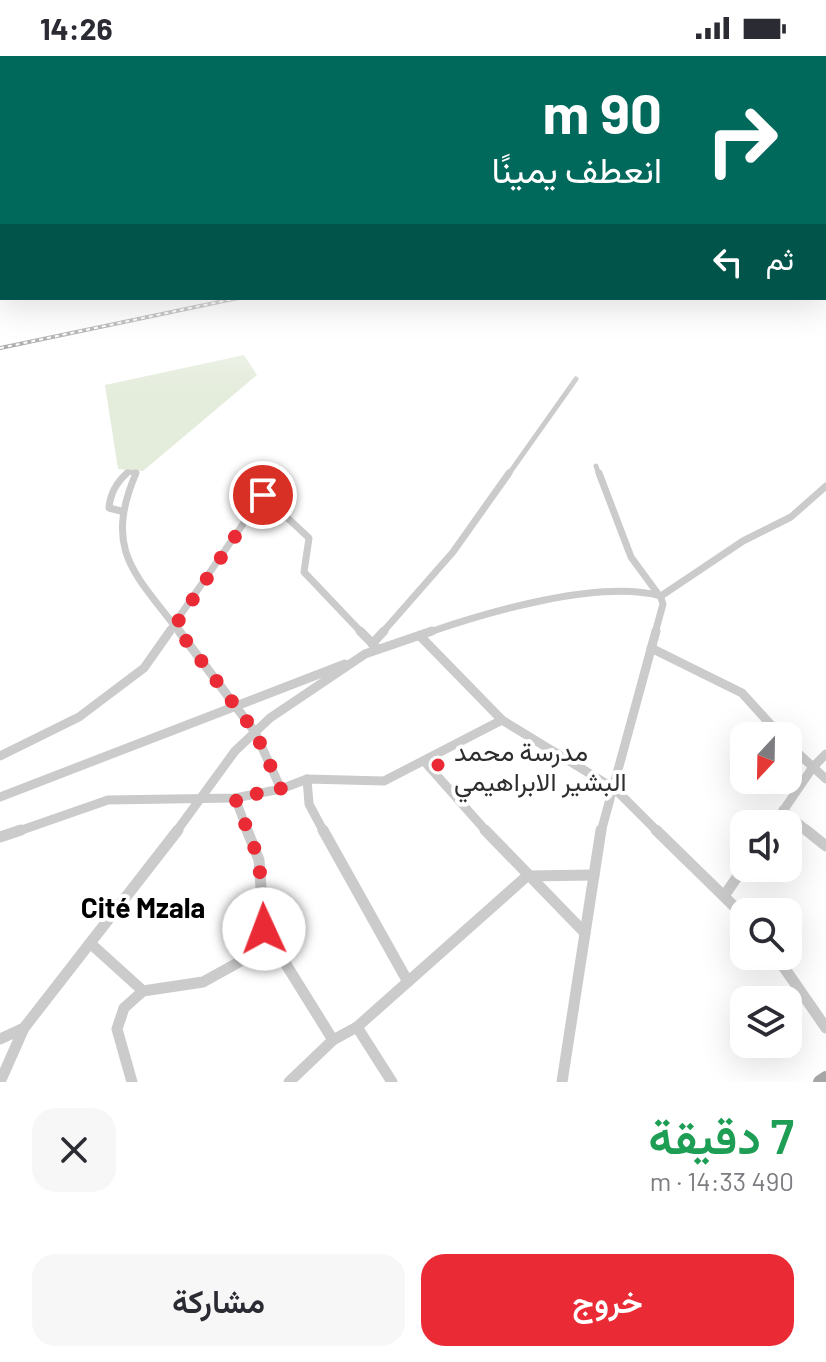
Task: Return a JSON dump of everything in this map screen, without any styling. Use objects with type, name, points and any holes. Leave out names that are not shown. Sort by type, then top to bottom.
[{"type":"main road","points":[[820,1082],[826,1078]]},
{"type":"street","points":[[0,1082],[24,1028],[203,797],[235,751],[270,718],[375,646],[453,552],[576,379]]},
{"type":"street","points":[[562,1082],[601,831],[615,789],[663,604],[661,596],[642,575],[630,555],[596,466]]},
{"type":"street","points":[[121,511],[109,508],[110,499],[123,476],[129,472],[136,473],[121,511],[121,550],[166,618],[255,732],[281,789]]},
{"type":"street","points":[[375,646],[420,636],[472,617],[597,591],[639,590],[661,596],[743,541],[791,517],[826,486]]},
{"type":"street","points":[[0,756],[90,709],[144,668],[263,495],[309,538],[304,572],[375,646]]},
{"type":"street","points":[[420,636],[502,720],[615,789],[730,902]]},
{"type":"street","points":[[651,648],[742,693],[768,722]]},
{"type":"street","points":[[0,797],[236,708],[286,684],[355,660]]},
{"type":"street","points":[[0,837],[108,800],[235,798],[281,789],[307,779],[384,781],[502,720]]},
{"type":"street","points":[[783,810],[826,754]]},
{"type":"street","points":[[802,757],[826,779]]},
{"type":"street","points":[[424,761],[527,876],[585,933]]},
{"type":"street","points":[[307,779],[309,804],[408,982]]},
{"type":"street","points":[[235,798],[259,860],[264,929],[333,1040]]},
{"type":"street","points":[[802,826],[826,846]]},
{"type":"street","points":[[289,1082],[333,1040],[357,1027],[527,876],[594,875]]},
{"type":"street","points":[[724,896],[734,882]]},
{"type":"street","points":[[132,1082],[117,1029],[124,1008],[143,991],[203,982],[241,961],[264,929]]},
{"type":"street","points":[[90,943],[143,991]]},
{"type":"street","points":[[786,970],[826,1028]]},
{"type":"street","points":[[357,1027],[392,1082]]},
{"type":"street","points":[[0,1039],[24,1028]]},
{"type":"green space","points":[[244,355],[257,375],[143,471],[118,469],[105,385]]},
{"type":"railway","points":[[0,348],[228,300]]},
{"type":"place","name":"مدرسة محمد البشير الابراهيمي","points":[[438,765]]},
{"type":"district","name":"Cité Mzala","points":[[143,907]]},
{"type":"route","points":[[263,495],[175,626],[255,732],[281,789],[235,798],[259,860],[264,929]]}]
